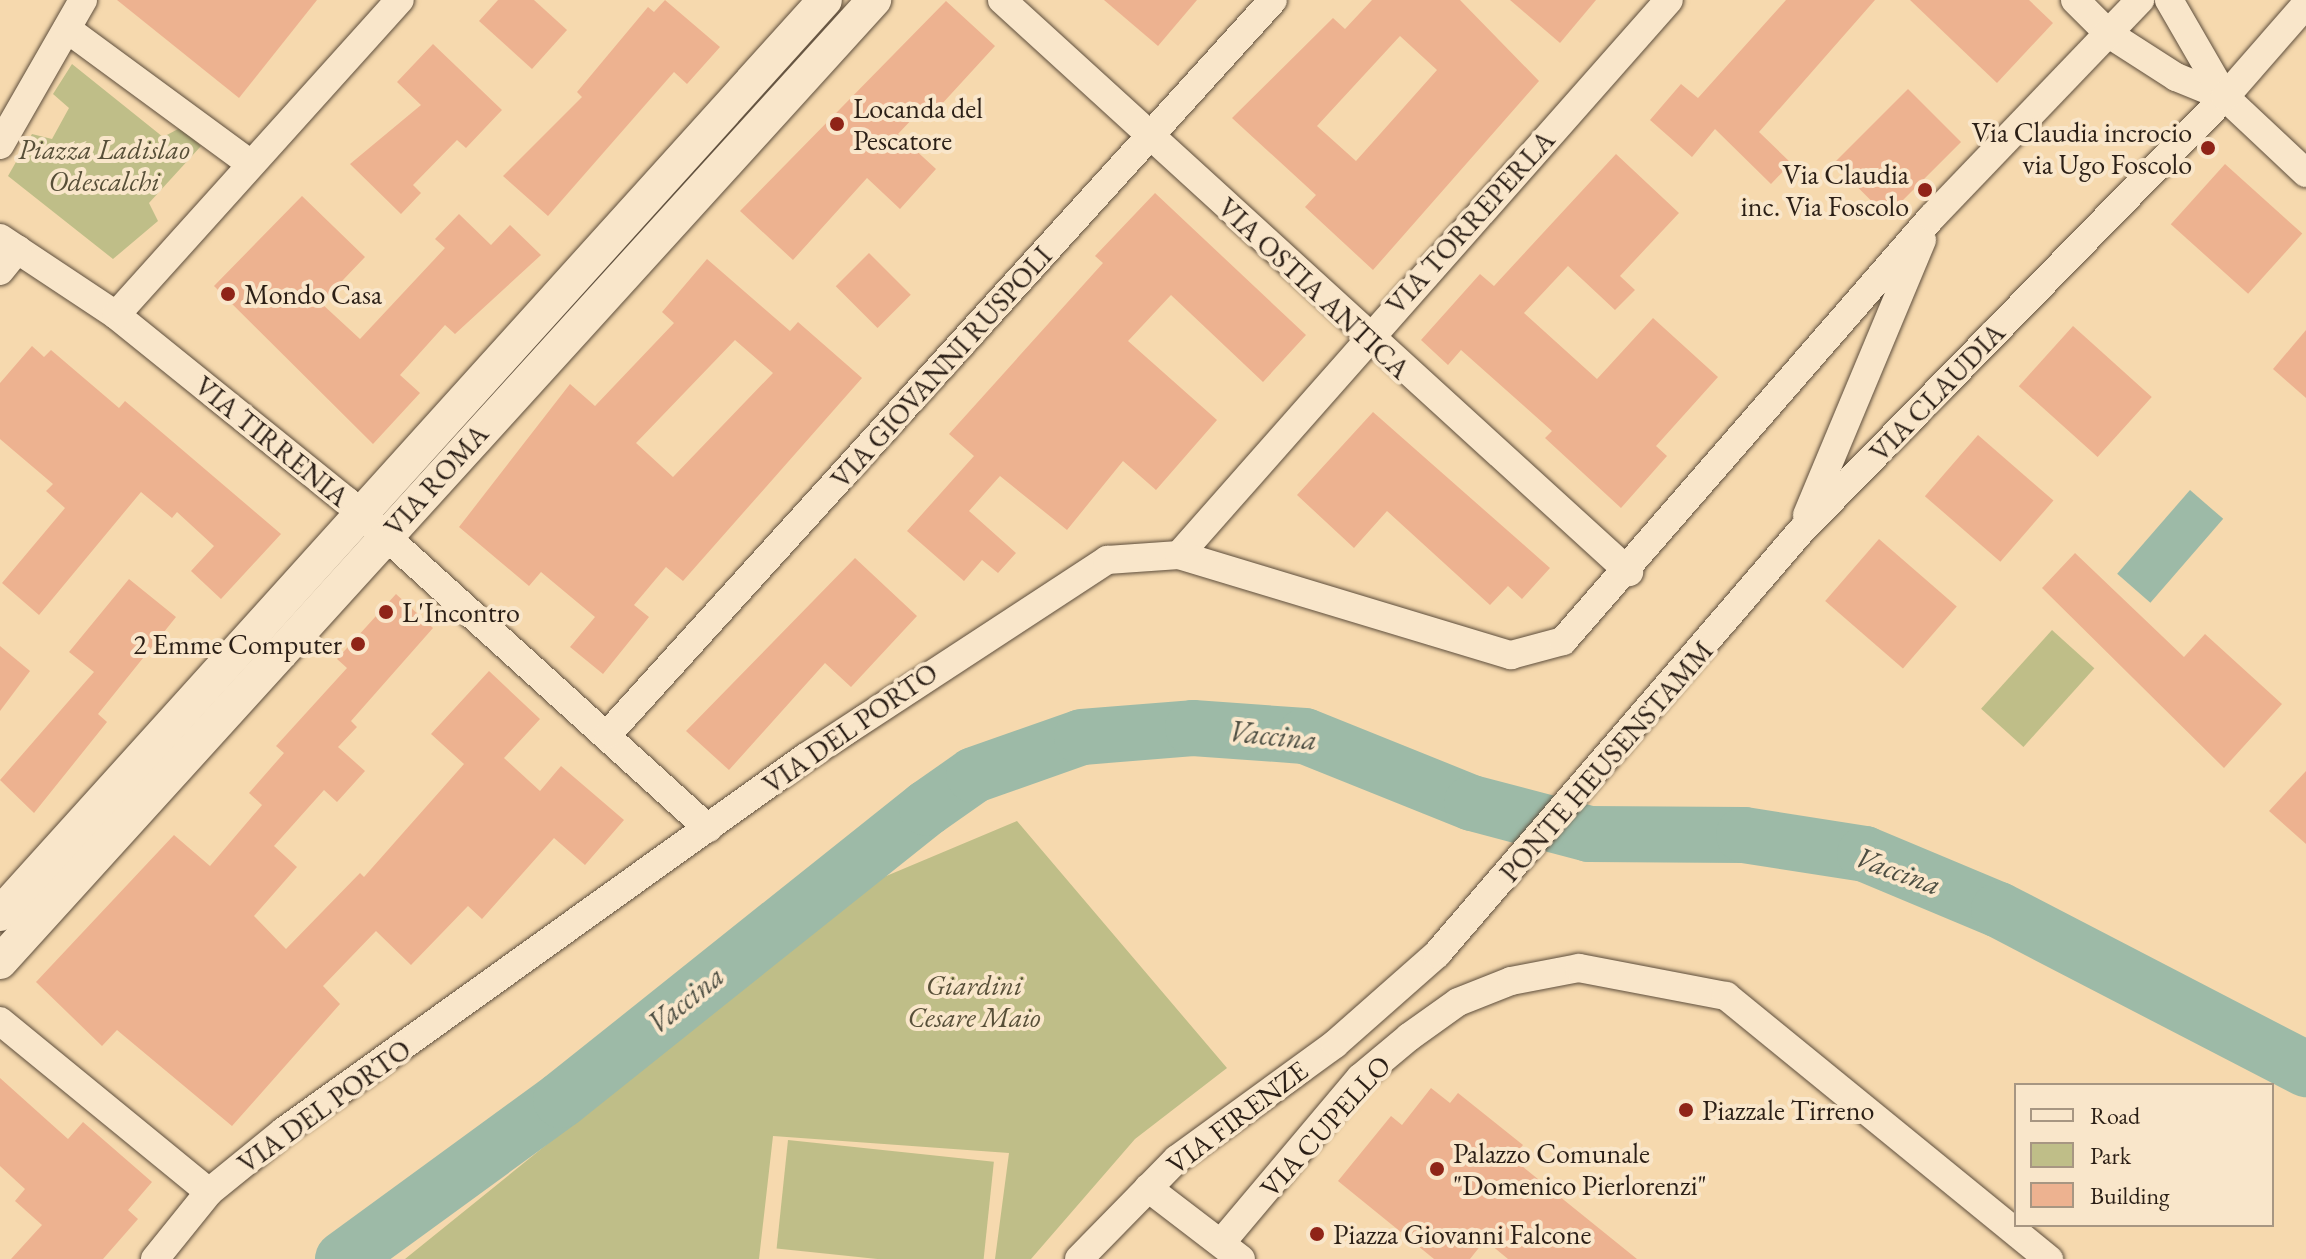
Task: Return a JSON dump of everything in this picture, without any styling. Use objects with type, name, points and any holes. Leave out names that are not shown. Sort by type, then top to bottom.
[{"type":"street","points":[[0,145],[83,0]]},
{"type":"street","points":[[0,271],[9,244],[116,315],[400,0]]},
{"type":"street","name":"VIA ROMA","points":[[0,914],[825,0]]},
{"type":"street","name":"VIA ROMA","points":[[0,962],[874,0]]},
{"type":"street","name":"VIA OSTIA ANTICA","points":[[1002,0],[1366,337],[1629,572]]},
{"type":"street","name":"VIA GIOVANNI RUSPOLI","points":[[608,734],[1273,0]]},
{"type":"street","name":"VIA TORREPERLA","points":[[1179,555],[1366,337],[1669,0]]},
{"type":"street","points":[[2075,0],[2109,34],[2176,77],[2225,97]]},
{"type":"street","name":"VIA CLAUDIA","points":[[1629,572],[1932,217],[2140,0]]},
{"type":"street","points":[[2169,0],[2225,97],[2306,173]]},
{"type":"street","name":"VIA CLAUDIA","points":[[1801,531],[2225,97],[2306,4]]},
{"type":"street","points":[[67,29],[251,164]]},
{"type":"street","name":"VIA CLAUDIA","points":[[1801,531],[1932,217]]},
{"type":"street","name":"VIA TIRRENIA","points":[[116,315],[360,513],[384,538],[608,734],[708,828]]},
{"type":"street","name":"PONTE HEUSENSTAMM","points":[[1405,986],[1654,711],[1801,531]]},
{"type":"street","name":"VIA DEL PORTO","points":[[155,1259],[209,1192],[284,1131],[708,828],[1082,571],[1131,554],[1179,555],[1511,655],[1563,641],[1629,572]]},
{"type":"street","name":"VIA CUPELLO","points":[[1231,1251],[1360,1078],[1409,1037],[1458,1002],[1511,981],[1579,968],[1726,996],[2049,1259]]},
{"type":"street","name":"VIA FIRENZE","points":[[1079,1259],[1148,1188],[1405,986]]},
{"type":"street","points":[[0,1021],[209,1192]]},
{"type":"street","points":[[1148,1188],[1231,1251]]},
{"type":"green space","name":"Piazza Ladislao Odescalchi","points":[[72,64],[163,137],[180,128],[201,146],[149,203],[158,221],[113,259],[8,176],[32,134],[52,139],[69,108],[53,94]]},
{"type":"green space","points":[[2052,630],[2094,668],[2023,747],[1981,709]]},
{"type":"green space","name":"Giardini Cesare Maio","points":[[1017,821],[1227,1068],[1135,1139],[1031,1259],[995,1259],[1009,1153],[773,1136],[759,1259],[405,1259],[872,882]]},
{"type":"green space","points":[[788,1140],[994,1162],[984,1259],[877,1259],[777,1248]]},
{"type":"shaded area","points":[[2190,490],[2223,519],[2150,603],[2117,574]]},
{"type":"building","points":[[117,0],[317,0],[239,98]]},
{"type":"building","points":[[498,0],[534,0],[567,30],[532,69],[479,21]]},
{"type":"building","points":[[665,0],[720,47],[687,84],[674,72],[548,216],[503,176],[582,97],[577,92],[648,7],[654,12]]},
{"type":"building","points":[[1104,0],[1197,0],[1158,46]]},
{"type":"building","points":[[1372,0],[1460,0],[1539,81],[1373,270],[1305,207],[1316,195],[1232,118],[1333,18],[1345,29]],"holes":[[[1400,36],[1437,70],[1356,161],[1317,126]]]},
{"type":"building","points":[[1510,0],[1596,0],[1560,43]]},
{"type":"building","points":[[1786,0],[1875,0],[1759,132],[1791,163],[1771,184],[1715,129],[1692,157],[1650,120],[1681,84],[1698,98]]},
{"type":"building","points":[[1910,0],[2029,0],[2053,23],[1997,83]]},
{"type":"building","points":[[946,1],[995,46],[940,106],[931,99],[898,134],[936,169],[900,209],[867,178],[793,260],[740,211]]},
{"type":"building","points":[[433,44],[502,110],[466,148],[457,140],[413,185],[421,193],[401,214],[350,164],[421,105],[397,82]]},
{"type":"building","points":[[1908,89],[1961,142],[1887,216],[1834,163]]},
{"type":"building","points":[[1616,154],[1679,213],[1620,276],[1635,290],[1615,310],[1568,266],[1524,313],[1597,379],[1653,318],[1718,377],[1656,446],[1667,456],[1621,508],[1545,438],[1552,431],[1461,350],[1448,365],[1421,340],[1480,274],[1494,286]]},
{"type":"building","points":[[2225,164],[2302,234],[2248,294],[2171,224]]},
{"type":"building","points":[[1155,193],[1306,335],[1263,382],[1171,295],[1128,341],[1217,420],[1156,490],[1123,461],[1067,530],[1000,476],[969,511],[1016,553],[998,573],[982,560],[964,581],[907,531],[974,456],[949,434],[1103,263],[1095,256]]},
{"type":"building","points":[[302,196],[365,257],[321,303],[360,339],[445,248],[435,239],[459,214],[491,245],[510,225],[541,255],[455,334],[445,325],[400,375],[420,393],[373,444],[214,286]]},
{"type":"building","points":[[869,253],[911,295],[877,328],[836,286]]},
{"type":"building","points":[[707,259],[790,331],[798,322],[862,378],[683,581],[666,567],[634,605],[649,617],[603,674],[570,647],[595,617],[541,572],[529,586],[459,527],[570,384],[595,406],[674,323],[662,312]],"holes":[[[735,340],[773,373],[673,477],[636,443]]]},
{"type":"building","points":[[2073,326],[2152,397],[2098,457],[2019,386]]},
{"type":"building","points":[[2306,330],[2306,398],[2273,369]]},
{"type":"building","points":[[32,346],[44,357],[51,350],[119,408],[125,401],[281,534],[221,599],[191,571],[214,546],[177,512],[172,518],[141,492],[39,615],[2,583],[65,508],[46,491],[53,484],[0,439],[0,383]]},
{"type":"building","points":[[1373,412],[1550,568],[1522,599],[1508,586],[1490,605],[1387,511],[1354,548],[1297,495]]},
{"type":"building","points":[[1978,435],[2053,501],[2000,562],[1925,496]]},
{"type":"building","points":[[1879,539],[1957,607],[1903,668],[1825,601]]},
{"type":"building","points":[[2075,553],[2184,657],[2205,634],[2282,704],[2224,768],[2042,588]]},
{"type":"building","points":[[855,558],[917,616],[851,687],[825,663],[729,770],[686,731]]},
{"type":"building","points":[[129,579],[176,617],[98,714],[107,722],[34,813],[0,780],[94,672],[69,652]]},
{"type":"building","points":[[396,594],[433,628],[351,721],[357,727],[338,747],[365,771],[337,802],[324,790],[274,846],[297,867],[254,916],[286,949],[360,873],[364,877],[464,764],[431,734],[489,671],[540,719],[504,758],[540,791],[561,766],[624,820],[585,865],[554,838],[482,919],[468,906],[411,965],[376,931],[323,986],[340,1004],[232,1126],[117,1030],[102,1046],[36,982],[174,835],[210,866],[262,805],[249,793],[284,753],[276,746],[347,668],[337,659]]},
{"type":"building","points":[[0,646],[30,671],[0,711]]},
{"type":"building","points":[[2306,771],[2306,844],[2269,811]]},
{"type":"building","points":[[0,1078],[68,1139],[83,1122],[152,1182],[128,1210],[138,1219],[103,1259],[11,1259],[42,1225],[15,1201],[25,1189],[0,1166]]},
{"type":"building","name":"Palazzo Comunale \"Domenico Pierlorenzi\"","points":[[1431,1088],[1450,1103],[1458,1093],[1523,1145],[1512,1158],[1637,1259],[1508,1259],[1485,1240],[1470,1259],[1434,1259],[1338,1181],[1391,1116],[1402,1125]]},
{"type":"waterway","name":"Vaccina","points":[[343,1259],[561,1100],[927,808],[974,775],[1082,737],[1193,728],[1305,736],[1472,803],[1589,834],[1744,835],[1865,854],[1999,910],[2306,1069]]},
{"type":"place","name":"Locanda del Pescatore","points":[[837,124]]},
{"type":"place","name":"Via Claudia incrocio via Ugo Foscolo","points":[[2208,148]]},
{"type":"place","name":"Via Claudia inc. Via Foscolo","points":[[1925,190]]},
{"type":"place","name":"Mondo Casa","points":[[228,294]]},
{"type":"place","name":"L'Incontro","points":[[386,612]]},
{"type":"place","name":"2 Emme Computer","points":[[358,644]]},
{"type":"place","name":"Piazzale Tirreno","points":[[1686,1110]]},
{"type":"place","name":"Palazzo Comunale \"Domenico Pierlorenzi\"","points":[[1437,1169]]},
{"type":"place","name":"Piazza Giovanni Falcone","points":[[1317,1234]]}]
